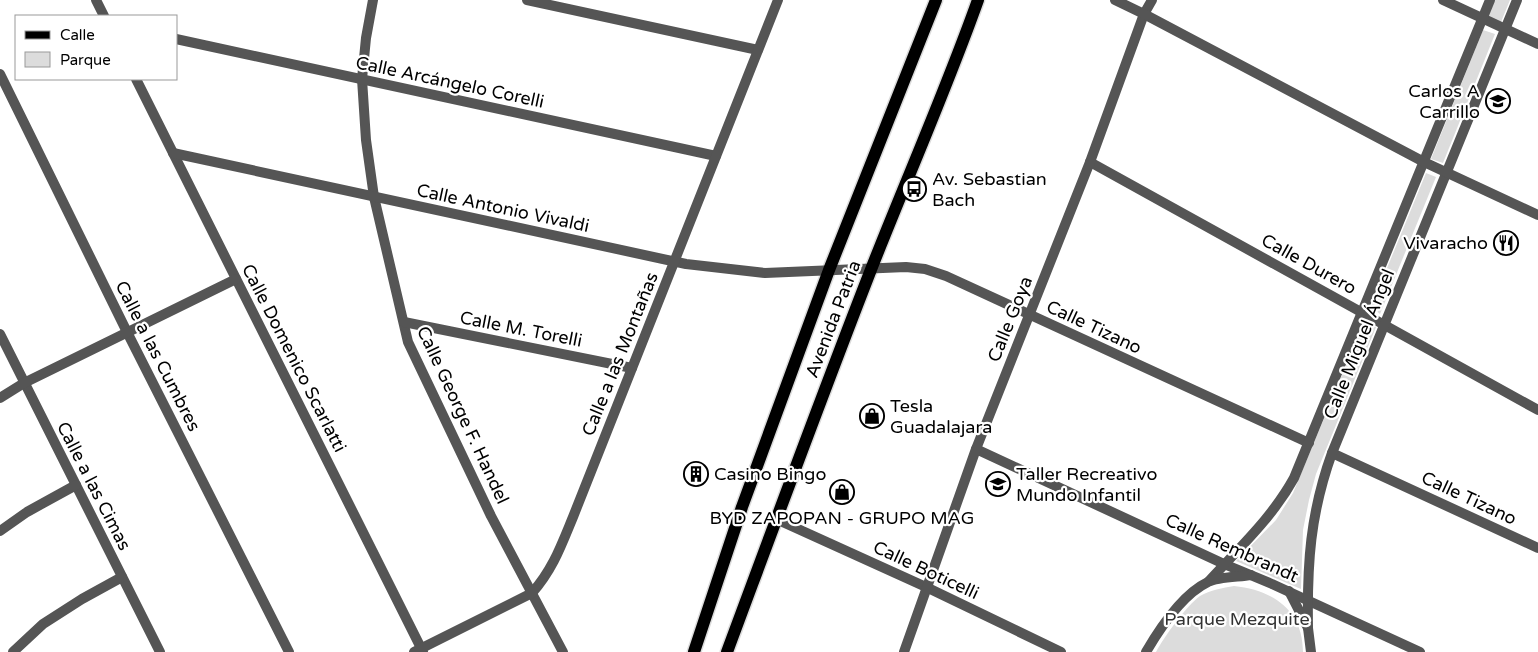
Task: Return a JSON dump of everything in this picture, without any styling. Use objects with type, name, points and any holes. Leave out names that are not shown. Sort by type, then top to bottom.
[{"type":"main road","name":"Avenida Patria","points":[[694,652],[742,507],[829,270],[936,0]]},
{"type":"main road","name":"Avenida Patria","points":[[727,652],[824,391],[960,50],[978,0]]},
{"type":"street","points":[[96,0],[104,15]]},
{"type":"street","name":"Calle George F. Handel","points":[[373,0],[366,38],[362,79],[366,140],[374,197],[408,342],[491,516],[563,652]]},
{"type":"street","points":[[527,0],[758,50]]},
{"type":"street","name":"Calle a las Montañas","points":[[419,651],[532,593],[546,577],[555,560],[778,0]]},
{"type":"street","points":[[1115,0],[1424,162],[1538,215]]},
{"type":"street","name":"Calle Goya","points":[[904,652],[976,449],[1090,162],[1144,14],[1152,0]]},
{"type":"street","points":[[1443,0],[1538,44]]},
{"type":"street","name":"Calle Miguel Ángel","points":[[1146,652],[1174,612],[1189,595],[1209,581],[1268,518],[1283,498],[1294,478],[1490,0]]},
{"type":"street","name":"Calle Miguel Ángel","points":[[1311,652],[1308,628],[1308,600],[1311,535],[1322,482],[1384,324],[1517,0]]},
{"type":"street","name":"Calle Arcángelo Corelli","points":[[178,39],[716,156]]},
{"type":"street","name":"Calle a las Cumbres","points":[[0,74],[127,332],[289,652]]},
{"type":"street","name":"Calle Domenico Scarlatti","points":[[136,80],[419,651]]},
{"type":"street","name":"Calle Antonio Vivaldi","points":[[173,153],[674,262],[765,273],[829,270]]},
{"type":"street","name":"Calle Durero","points":[[1090,162],[1538,410]]},
{"type":"street","name":"Calle Tizano","points":[[829,270],[906,266],[925,269],[946,276],[1309,443]]},
{"type":"street","points":[[0,398],[24,383],[236,279]]},
{"type":"street","name":"Calle M. Torelli","points":[[404,322],[632,368]]},
{"type":"street","name":"Calle a las Cimas","points":[[0,334],[160,652]]},
{"type":"street","name":"Calle Rembrandt","points":[[976,449],[1420,652]]},
{"type":"street","name":"Calle Tizano","points":[[1332,453],[1538,548]]},
{"type":"street","points":[[0,531],[27,512],[76,485]]},
{"type":"street","name":"Calle Boticelli","points":[[776,519],[926,587],[1061,652]]},
{"type":"street","name":"Calle Miguel Ángel","points":[[1209,581],[1252,575]]},
{"type":"street","points":[[13,652],[43,624],[82,599],[122,577]]},
{"type":"street","name":"Calle Miguel Ángel","points":[[1289,591],[1308,628]]},
{"type":"green space","points":[[1495,0],[1510,0],[1501,22],[1488,17]]},
{"type":"green space","points":[[1483,30],[1495,34],[1443,163],[1431,159]]},
{"type":"green space","points":[[1426,173],[1436,177],[1380,314],[1371,307]]},
{"type":"green space","points":[[1365,320],[1376,327],[1316,474],[1309,500],[1303,530],[1301,589],[1236,561],[1276,520],[1293,493]]},
{"type":"green space","name":"Parque Mezquite","points":[[1234,586],[1261,592],[1283,605],[1298,625],[1302,637],[1303,652],[1156,652],[1176,622],[1195,600],[1208,592]]},
{"type":"place","name":"Carlos A Carrillo","points":[[1498,101]]},
{"type":"place","name":"Av. Sebastian Bach","points":[[914,189]]},
{"type":"place","name":"Vivaracho","points":[[1506,243]]},
{"type":"place","name":"Tesla Guadalajara","points":[[872,416]]},
{"type":"place","name":"Casino Bingo","points":[[696,474]]},
{"type":"place","name":"Taller Recreativo Mundo Infantil","points":[[998,484]]},
{"type":"place","name":"BYD ZAPOPAN - GRUPO MAG","points":[[842,492]]}]
